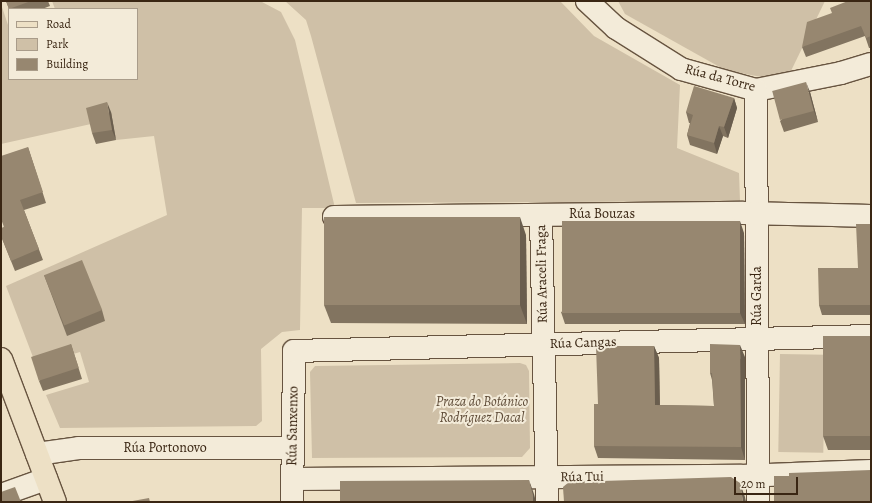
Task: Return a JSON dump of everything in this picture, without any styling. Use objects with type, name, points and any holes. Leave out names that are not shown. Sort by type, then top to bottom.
[{"type":"main road","points":[[1,359],[55,502]]},
{"type":"street","name":"Rúa da Torre","points":[[587,1],[616,28],[680,69],[756,90],[841,73],[871,64]]},
{"type":"street","name":"Rúa Garda","points":[[756,90],[758,502]]},
{"type":"street","name":"Rúa Bouzas","points":[[334,217],[756,214],[871,216]]},
{"type":"street","name":"Rúa Araceli Fraga","points":[[541,215],[547,502]]},
{"type":"street","name":"Rúa Cangas","points":[[294,351],[544,345],[757,337],[871,336]]},
{"type":"street","name":"Rúa Sanxenxo","points":[[292,502],[294,351]]},
{"type":"street","name":"Rúa Portonovo","points":[[37,454],[79,448],[293,448]]},
{"type":"street","name":"Rúa Tui","points":[[293,479],[758,475],[871,471]]},
{"type":"street","points":[[1,495],[46,479]]},
{"type":"green space","points":[[52,1],[262,2],[281,12],[295,40],[335,208],[302,208],[300,330],[282,332],[261,349],[262,421],[256,426],[60,428],[46,395],[89,382],[80,352],[36,365],[6,286],[167,215],[154,136],[116,140],[110,112],[91,124],[1,144],[1,4],[8,25],[8,80],[138,80],[138,8],[55,8]]},
{"type":"green space","points":[[285,1],[560,1],[594,36],[680,85],[677,148],[739,173],[740,201],[356,203],[306,20]]},
{"type":"green space","points":[[618,1],[825,1],[789,75],[767,78],[725,70],[625,14]]},
{"type":"green space","points":[[780,354],[825,355],[823,453],[778,452]]},
{"type":"green space","name":"Praza do Botánico Rodríguez Dacal","points":[[520,363],[526,365],[529,371],[530,448],[522,457],[312,458],[310,372],[315,366]]},
{"type":"building","points":[[6,1],[31,1],[12,8],[9,8]]},
{"type":"building","points":[[848,1],[871,1],[871,36],[866,38],[861,26],[802,47],[807,22],[832,13],[830,8]]},
{"type":"building","points":[[806,82],[814,111],[780,120],[772,91]]},
{"type":"building","points":[[694,86],[734,98],[724,127],[719,126],[714,143],[687,135],[693,115],[686,112]]},
{"type":"building","points":[[107,102],[112,130],[92,133],[86,108]]},
{"type":"building","points":[[28,147],[43,192],[20,200],[39,249],[11,261],[1,236],[1,228],[4,227],[1,219],[1,156]]},
{"type":"building","points":[[324,217],[520,217],[520,305],[324,305]]},
{"type":"building","points":[[562,221],[740,221],[740,313],[562,313]]},
{"type":"building","points":[[856,224],[871,224],[871,305],[819,305],[818,268],[858,268]]},
{"type":"building","points":[[82,260],[102,310],[64,325],[44,275]]},
{"type":"building","points":[[823,336],[871,336],[871,436],[823,436]]},
{"type":"building","points":[[71,344],[79,368],[39,381],[31,357]]},
{"type":"building","points":[[710,344],[740,345],[741,447],[594,446],[594,404],[598,404],[596,346],[654,346],[655,405],[714,406],[712,373],[710,373]]},
{"type":"building","points":[[871,470],[871,502],[774,502],[774,476],[789,476],[789,473]]},
{"type":"building","points":[[731,477],[740,483],[743,502],[564,502],[563,487],[569,482]]},
{"type":"building","points":[[529,480],[533,495],[533,502],[340,502],[340,481]]},
{"type":"building","points":[[15,487],[21,502],[1,502],[1,492]]},
{"type":"building","points":[[149,498],[150,502],[127,502]]}]
